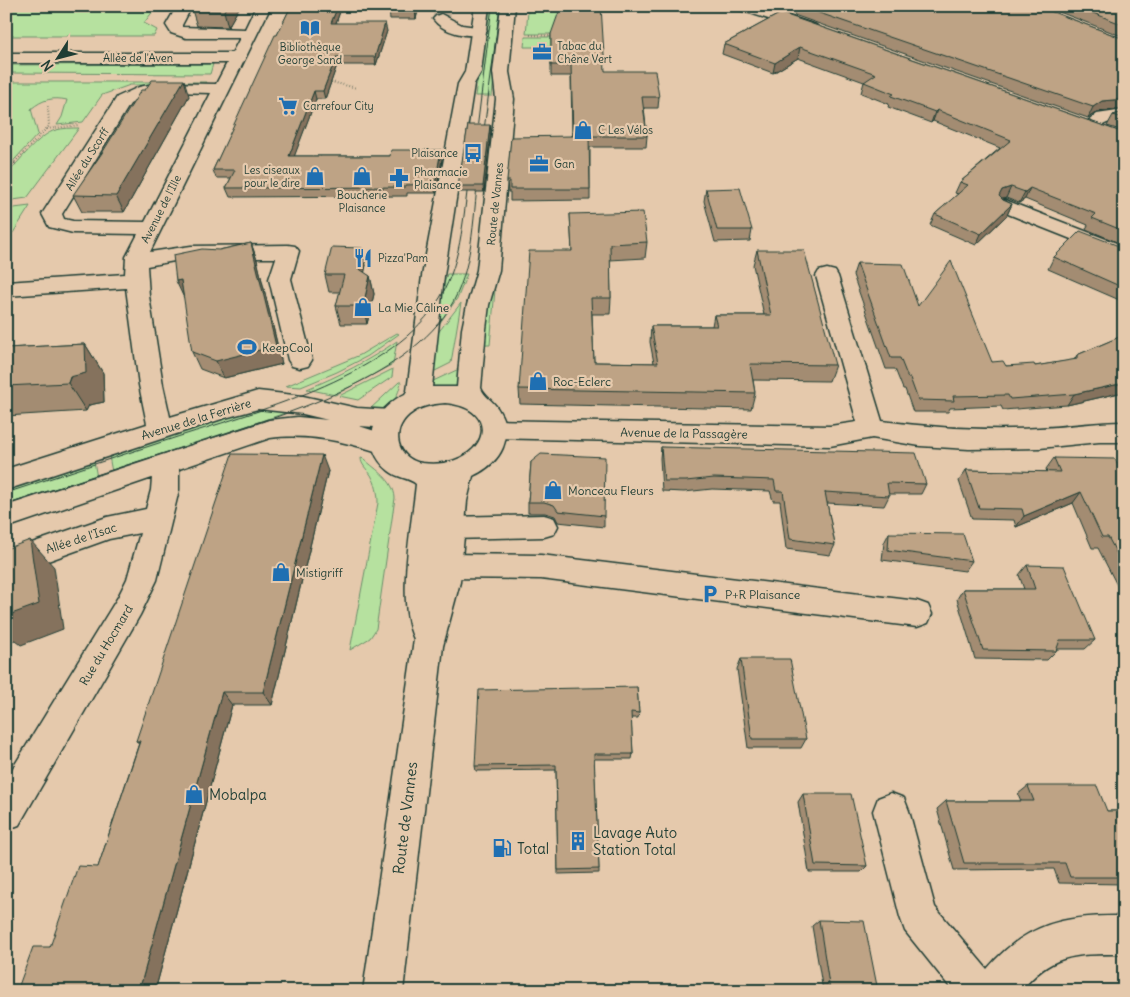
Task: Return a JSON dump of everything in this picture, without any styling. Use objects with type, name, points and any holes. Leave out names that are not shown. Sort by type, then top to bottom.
[{"type":"street","points":[[185,6],[174,25],[176,30],[186,33],[251,34]]},
{"type":"street","name":"Avenue de l'Ille","points":[[136,270],[152,228],[264,6]]},
{"type":"street","points":[[415,400],[419,391],[433,276],[466,84],[473,72],[482,6]]},
{"type":"street","points":[[742,6],[825,33]]},
{"type":"street","name":"Route de Vannes","points":[[473,401],[469,388],[474,329],[478,305],[488,270],[505,99],[501,72],[516,8]]},
{"type":"street","points":[[441,19],[451,27],[479,31]]},
{"type":"street","name":"Allée de l'Aven","points":[[6,58],[239,58]]},
{"type":"street","name":"Allée du Scorff","points":[[152,228],[73,227],[56,223],[52,214],[123,101],[133,93],[156,88],[223,89]]},
{"type":"street","points":[[1091,126],[1103,118],[1124,115]]},
{"type":"street","points":[[1072,120],[1110,134]]},
{"type":"street","points":[[1006,206],[1124,254]]},
{"type":"street","points":[[6,289],[102,284],[136,270],[191,252],[288,250],[280,279],[300,360]]},
{"type":"street","points":[[136,270],[151,385],[162,429]]},
{"type":"street","points":[[827,276],[872,429]]},
{"type":"street","points":[[445,394],[473,401],[486,410],[495,428],[494,438],[484,456],[460,471],[445,475],[428,475],[404,468],[392,458],[385,444],[384,436],[391,419],[401,408],[415,400],[445,394]]},
{"type":"street","name":"Avenue de la Ferrière","points":[[6,480],[258,400],[303,405],[357,417],[391,419]]},
{"type":"street","points":[[6,517],[256,432],[289,426],[309,426],[385,444]]},
{"type":"street","name":"Avenue de la Passagère","points":[[495,428],[830,436],[872,429],[920,436],[969,439],[1040,438],[1099,432],[1124,432]]},
{"type":"street","name":"Rue du Hocmard","points":[[6,812],[130,606],[142,580],[165,490],[166,462]]},
{"type":"street","name":"Route de Vannes","points":[[383,991],[427,646],[445,582],[453,501],[460,471]]},
{"type":"street","name":"Route de Vannes","points":[[427,646],[420,581],[430,484],[428,475]]},
{"type":"street","name":"Allée de l'Isac","points":[[6,564],[107,528],[157,518]]},
{"type":"street","points":[[450,528],[544,526]]},
{"type":"street","points":[[446,566],[541,567],[917,614]]},
{"type":"street","points":[[891,811],[919,917],[979,991]]},
{"type":"street","points":[[995,991],[1023,959],[1035,950],[1054,941],[1078,934],[1124,934]]},
{"type":"path","points":[[516,8],[560,10]]},
{"type":"path","points":[[522,35],[559,36]]},
{"type":"path","points":[[331,82],[357,88]]},
{"type":"path","points":[[6,172],[49,126],[48,106]]},
{"type":"green space","points":[[6,6],[157,6],[144,23],[157,30],[154,36],[6,36]]},
{"type":"green space","points":[[488,6],[502,6],[492,96],[475,96]]},
{"type":"green space","points":[[528,11],[560,11],[559,34],[526,34]]},
{"type":"green space","points":[[525,37],[559,37],[559,47],[524,47]]},
{"type":"green space","points":[[213,64],[210,74],[6,73],[6,65]]},
{"type":"green space","points":[[6,82],[206,82],[204,85],[130,85],[102,95],[83,122],[57,125],[62,117],[67,100],[53,99],[44,101],[31,109],[38,134],[6,169]]},
{"type":"green space","points":[[79,128],[27,198],[6,201],[6,175],[29,150],[49,133],[62,129]]},
{"type":"green space","points":[[30,206],[13,233],[6,233],[6,209]]},
{"type":"green space","points":[[447,274],[467,274],[458,297],[437,327],[443,287]]},
{"type":"green space","points":[[491,290],[495,290],[490,345],[481,345]]},
{"type":"green space","points":[[461,303],[451,363],[433,372],[437,334]]},
{"type":"green space","points":[[397,333],[399,334],[368,356],[337,372],[301,387],[286,386],[360,355]]},
{"type":"green space","points":[[397,341],[393,364],[335,395],[307,389],[353,368]]},
{"type":"green space","points":[[461,368],[457,388],[430,389],[431,382]]},
{"type":"green space","points":[[393,369],[392,377],[358,400],[339,396]]},
{"type":"green space","points":[[401,382],[397,395],[391,404],[382,409],[369,410]]},
{"type":"green space","points":[[258,408],[291,411],[112,472],[109,456]]},
{"type":"green space","points":[[361,458],[379,471],[388,481],[395,498],[376,629],[370,638],[350,650],[378,503],[374,482],[363,465]]},
{"type":"green space","points":[[94,461],[97,478],[6,508],[6,489]]},
{"type":"building","points":[[195,6],[227,6],[224,11],[192,10]]},
{"type":"building","points":[[291,6],[338,6],[331,23],[385,23],[375,57],[336,57],[323,91],[314,91],[289,156],[390,156],[391,150],[441,150],[435,184],[406,185],[405,187],[226,188],[235,170],[213,170],[275,35],[277,35]]},
{"type":"building","points":[[390,6],[415,6],[415,9],[389,9]]},
{"type":"building","points":[[561,6],[601,6],[605,71],[655,71],[659,97],[642,97],[647,136],[589,136],[590,189],[510,189],[510,181],[507,181],[511,137],[573,136],[571,65],[551,65],[551,34]]},
{"type":"building","points":[[799,6],[1037,6],[1124,39],[1124,99],[1102,101],[1093,107]]},
{"type":"building","points":[[1075,6],[1124,6],[1124,25]]},
{"type":"building","points":[[781,13],[1124,133],[1124,231],[1092,218],[1096,214],[1030,188],[1025,192],[1011,187],[1002,190],[999,196],[1012,204],[981,234],[935,214],[968,185],[960,182],[1011,140],[937,110],[935,112],[891,96],[894,94],[864,82],[876,74],[800,47],[775,63],[724,44]]},
{"type":"building","points":[[152,80],[184,80],[116,196],[73,195],[104,150],[141,90],[145,90]]},
{"type":"building","points":[[1124,112],[1124,118],[1113,115]]},
{"type":"building","points":[[468,125],[490,125],[483,186],[458,186]]},
{"type":"building","points":[[740,188],[752,230],[717,230],[706,189]]},
{"type":"building","points":[[643,212],[647,242],[610,244],[611,298],[591,298],[594,362],[658,363],[651,326],[717,326],[714,315],[771,315],[757,250],[804,250],[835,365],[750,364],[755,393],[519,389],[529,251],[572,251],[570,214]]},
{"type":"building","points":[[1080,231],[1124,248],[1124,288],[1054,257]]},
{"type":"building","points":[[251,243],[276,346],[216,361],[192,352],[181,280],[176,281],[173,255],[202,249],[219,250]]},
{"type":"building","points":[[332,247],[362,248],[358,268],[370,276],[363,306],[336,306],[344,275],[325,275]]},
{"type":"building","points":[[951,261],[992,362],[1003,361],[1006,366],[1034,364],[1035,366],[1077,359],[1077,355],[1124,335],[1124,383],[1074,394],[1010,399],[1008,395],[953,396],[954,401],[918,400],[900,358],[891,358],[857,263],[903,264],[918,306]]},
{"type":"building","points":[[85,344],[86,373],[70,377],[68,383],[6,386],[6,348]]},
{"type":"building","points":[[661,447],[916,453],[926,484],[887,483],[889,496],[825,492],[835,545],[790,539],[783,491],[776,491],[774,480],[714,478],[664,481]]},
{"type":"building","points":[[232,454],[322,455],[263,692],[222,692],[139,991],[17,991],[33,947],[50,947],[78,866],[98,867],[140,741],[136,741]]},
{"type":"building","points":[[541,454],[605,457],[604,516],[558,511],[554,505],[544,502],[528,502],[531,462]]},
{"type":"building","points":[[1054,458],[1115,459],[1122,474],[1124,474],[1122,475],[1124,477],[1124,567],[1108,537],[1102,537],[1081,492],[1024,516],[1022,509],[979,508],[966,470],[1060,472]]},
{"type":"building","points":[[889,533],[963,534],[972,561],[888,550]]},
{"type":"building","points":[[30,540],[39,604],[6,616],[6,549]]},
{"type":"building","points":[[1027,565],[1064,566],[1095,640],[1060,640],[1056,651],[983,650],[963,589],[1035,589]]},
{"type":"building","points":[[741,659],[790,659],[806,739],[752,739]]},
{"type":"building","points":[[637,687],[639,713],[631,712],[633,754],[594,754],[599,869],[558,870],[556,765],[475,766],[479,690]]},
{"type":"building","points":[[1028,786],[1097,786],[1107,811],[1124,811],[1124,877],[1070,877],[1065,863],[964,863],[946,801],[1034,801]]},
{"type":"building","points":[[803,794],[851,794],[867,866],[815,865]]},
{"type":"building","points":[[819,920],[864,921],[878,991],[830,991]]},
{"type":"tunnel","points":[[441,19],[444,6]]},
{"type":"tram line","points":[[476,138],[492,6]]},
{"type":"tram line","points":[[483,138],[500,6]]},
{"type":"tram line","points":[[6,493],[278,404],[352,373],[385,353],[413,330],[436,304],[444,290],[451,275],[460,243],[469,177]]},
{"type":"tram line","points":[[6,505],[283,415],[361,381],[396,361],[426,337],[449,309],[457,294],[471,245],[478,177]]},
{"type":"place","name":"Bibliothèque George Sand","points":[[310,28]]},
{"type":"place","name":"Tabac du Chêne Vert","points":[[542,52]]},
{"type":"place","name":"Carrefour City","points":[[288,106]]},
{"type":"place","name":"C Les Vélos","points":[[583,130]]},
{"type":"place","name":"Plaisance","points":[[473,153]]},
{"type":"place","name":"Gan","points":[[539,164]]},
{"type":"place","name":"Les ciseaux pour le dire","points":[[315,176]]},
{"type":"place","name":"Boucherie Plaisance","points":[[362,176]]},
{"type":"place","name":"Pharmacie Plaisance","points":[[399,178]]},
{"type":"place","name":"Pizza'Pam","points":[[363,258]]},
{"type":"place","name":"La Mie Câline","points":[[363,307]]},
{"type":"place","name":"KeepCool","points":[[247,347]]},
{"type":"place","name":"Roc-Eclerc","points":[[538,381]]},
{"type":"place","name":"Monceau Fleurs","points":[[553,490]]},
{"type":"place","name":"Mistigriff","points":[[281,572]]},
{"type":"place","name":"P+R Plaisance","points":[[710,594]]},
{"type":"place","name":"Mobalpa","points":[[194,794]]},
{"type":"place","name":"Lavage Auto Station Total","points":[[578,841]]},
{"type":"place","name":"Total","points":[[502,848]]}]
